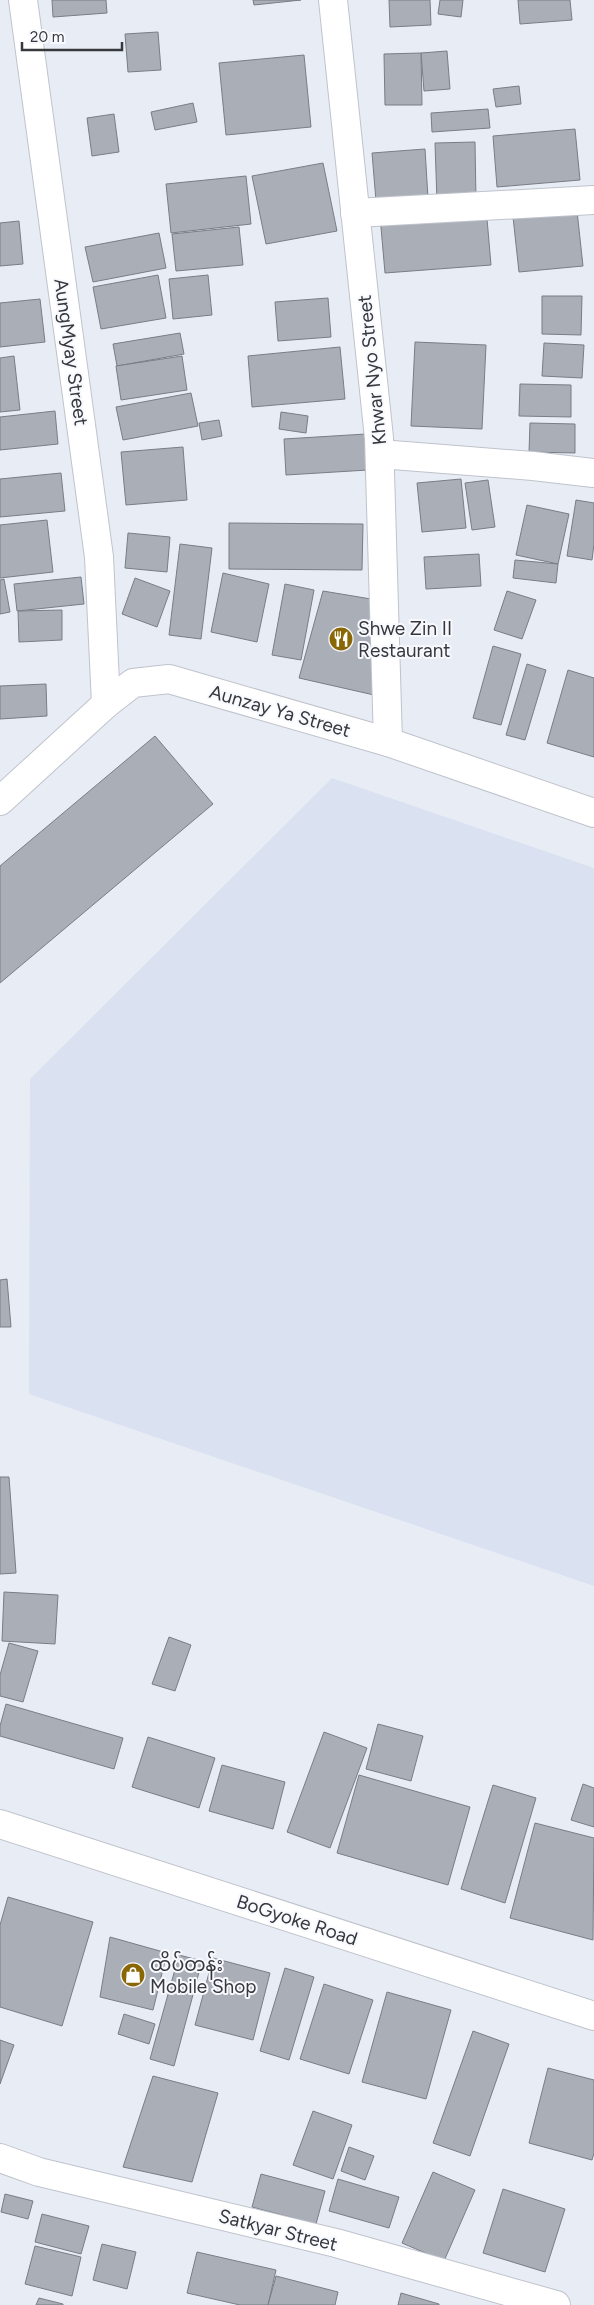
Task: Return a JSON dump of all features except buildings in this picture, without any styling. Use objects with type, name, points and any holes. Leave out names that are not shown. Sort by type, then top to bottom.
[{"type":"main road","name":"AungMyay Street","points":[[23,0],[99,557],[106,704]]},
{"type":"main road","name":"Khwar Nyo Street","points":[[333,0],[380,454],[388,742]]},
{"type":"main road","points":[[355,213],[594,200]]},
{"type":"main road","points":[[380,454],[533,466],[594,473]]},
{"type":"main road","name":"Aunzay Ya Street","points":[[0,801],[106,704],[133,683],[169,679],[388,742],[594,813]]},
{"type":"main road","name":"BoGyoke Road","points":[[0,1824],[594,2016]]},
{"type":"main road","name":"Satkyar Street","points":[[0,2158],[39,2172],[336,2243],[556,2305]]},
{"type":"shaded area","points":[[332,778],[594,868],[594,1586],[29,1394],[30,1079]]},
{"type":"place","name":"Shwe Zin II Restaurant","points":[[341,639]]},
{"type":"place","name":"ထိပ်တန်း Mobile Shop","points":[[133,1975]]}]
